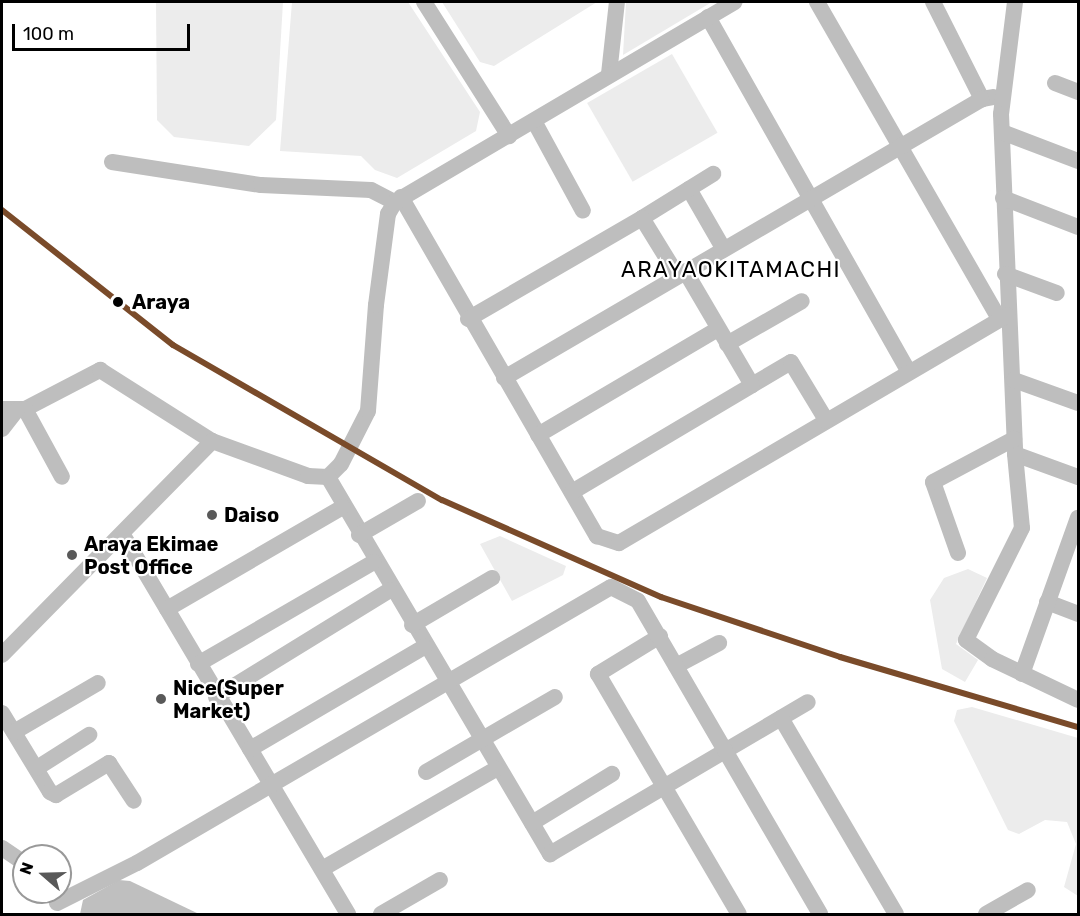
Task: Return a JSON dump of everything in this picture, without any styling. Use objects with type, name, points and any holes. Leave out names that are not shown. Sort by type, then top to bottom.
[{"type":"street","points":[[424,2],[509,136]]},
{"type":"street","points":[[609,74],[617,2]]},
{"type":"street","points":[[2,429],[15,410],[100,370],[212,441],[309,476],[328,477],[341,464],[368,411],[376,305],[388,214],[398,199],[735,2]]},
{"type":"street","points":[[817,2],[900,147],[1003,316],[1013,322],[1015,447],[1022,528],[966,640],[1022,674],[1078,700]]},
{"type":"street","points":[[933,2],[982,99]]},
{"type":"street","points":[[1003,316],[1005,274],[1002,95],[1015,2]]},
{"type":"street","points":[[708,17],[908,370]]},
{"type":"street","points":[[1055,83],[1078,92]]},
{"type":"street","points":[[504,378],[723,248],[982,99],[1002,95]]},
{"type":"street","points":[[534,121],[584,211]]},
{"type":"street","points":[[1002,132],[1078,161]]},
{"type":"street","points":[[112,162],[261,185],[372,190],[398,199],[597,536],[619,543],[908,370],[1003,316]]},
{"type":"street","points":[[468,319],[713,174]]},
{"type":"street","points":[[689,189],[723,248]]},
{"type":"street","points":[[1003,198],[1078,227]]},
{"type":"street","points":[[642,218],[681,273],[752,385]]},
{"type":"street","points":[[1005,274],[1057,293]]},
{"type":"street","points":[[538,435],[723,337],[802,301]]},
{"type":"street","points":[[572,492],[791,362],[826,420]]},
{"type":"street","points":[[1014,380],[1078,403]]},
{"type":"street","points":[[15,410],[62,477]]},
{"type":"street","points":[[2,655],[123,535],[212,441]]},
{"type":"street","points":[[958,554],[933,482],[1015,447],[1078,477]]},
{"type":"street","points":[[328,477],[374,562],[444,682],[550,854],[808,702]]},
{"type":"street","points":[[359,535],[418,501]]},
{"type":"street","points":[[167,609],[344,507]]},
{"type":"street","points":[[1022,674],[1047,602],[1075,538],[1078,518]]},
{"type":"street","points":[[123,535],[216,697],[250,749],[348,915]]},
{"type":"street","points":[[198,664],[374,562]]},
{"type":"street","points":[[412,626],[492,578]]},
{"type":"street","points":[[72,894],[270,785],[611,587],[638,601],[820,915]]},
{"type":"street","points":[[216,697],[390,590]]},
{"type":"street","points":[[1047,602],[1078,614]]},
{"type":"street","points":[[660,636],[598,674],[667,786],[739,915]]},
{"type":"street","points":[[676,666],[718,643]]},
{"type":"street","points":[[250,749],[424,647]]},
{"type":"street","points":[[14,732],[98,682]]},
{"type":"street","points":[[426,772],[555,697]]},
{"type":"street","points":[[2,713],[56,795],[109,764],[134,801]]},
{"type":"street","points":[[781,718],[896,915]]},
{"type":"street","points":[[37,768],[89,735]]},
{"type":"street","points":[[322,869],[496,769]]},
{"type":"street","points":[[531,824],[612,774]]},
{"type":"street","points":[[381,915],[440,880]]},
{"type":"street","points":[[986,915],[1028,890]]},
{"type":"shaded area","points":[[156,2],[283,2],[276,120],[249,146],[174,137],[157,120]]},
{"type":"shaded area","points":[[292,2],[408,2],[480,112],[476,131],[397,178],[375,170],[361,156],[280,151]]},
{"type":"shaded area","points":[[442,2],[597,2],[494,66],[480,62]]},
{"type":"shaded area","points":[[626,2],[712,2],[623,55]]},
{"type":"shaded area","points":[[672,54],[718,133],[633,182],[587,103]]},
{"type":"shaded area","points":[[500,536],[566,566],[563,575],[512,601],[480,544]]},
{"type":"shaded area","points":[[968,569],[987,578],[956,644],[978,660],[965,682],[942,669],[930,600],[944,578]]},
{"type":"shaded area","points":[[972,707],[1078,738],[1078,896],[1064,887],[1076,844],[1067,822],[1045,820],[1019,834],[1008,830],[954,721],[957,710]]},
{"type":"shaded area","points":[[119,880],[130,881],[199,914],[80,914],[83,900]]},
{"type":"transit line","points":[[2,210],[173,345],[442,500],[661,597],[840,657],[1078,727]]},
{"type":"place","name":"Araya","points":[[118,302]]},
{"type":"place","name":"Daiso","points":[[212,515]]},
{"type":"place","name":"Araya Ekimae Post Office","points":[[72,555]]},
{"type":"place","name":"Nice(Super Market)","points":[[161,699]]},
{"type":"district","name":"ARAYAOKITAMACHI","points":[[731,270]]}]
